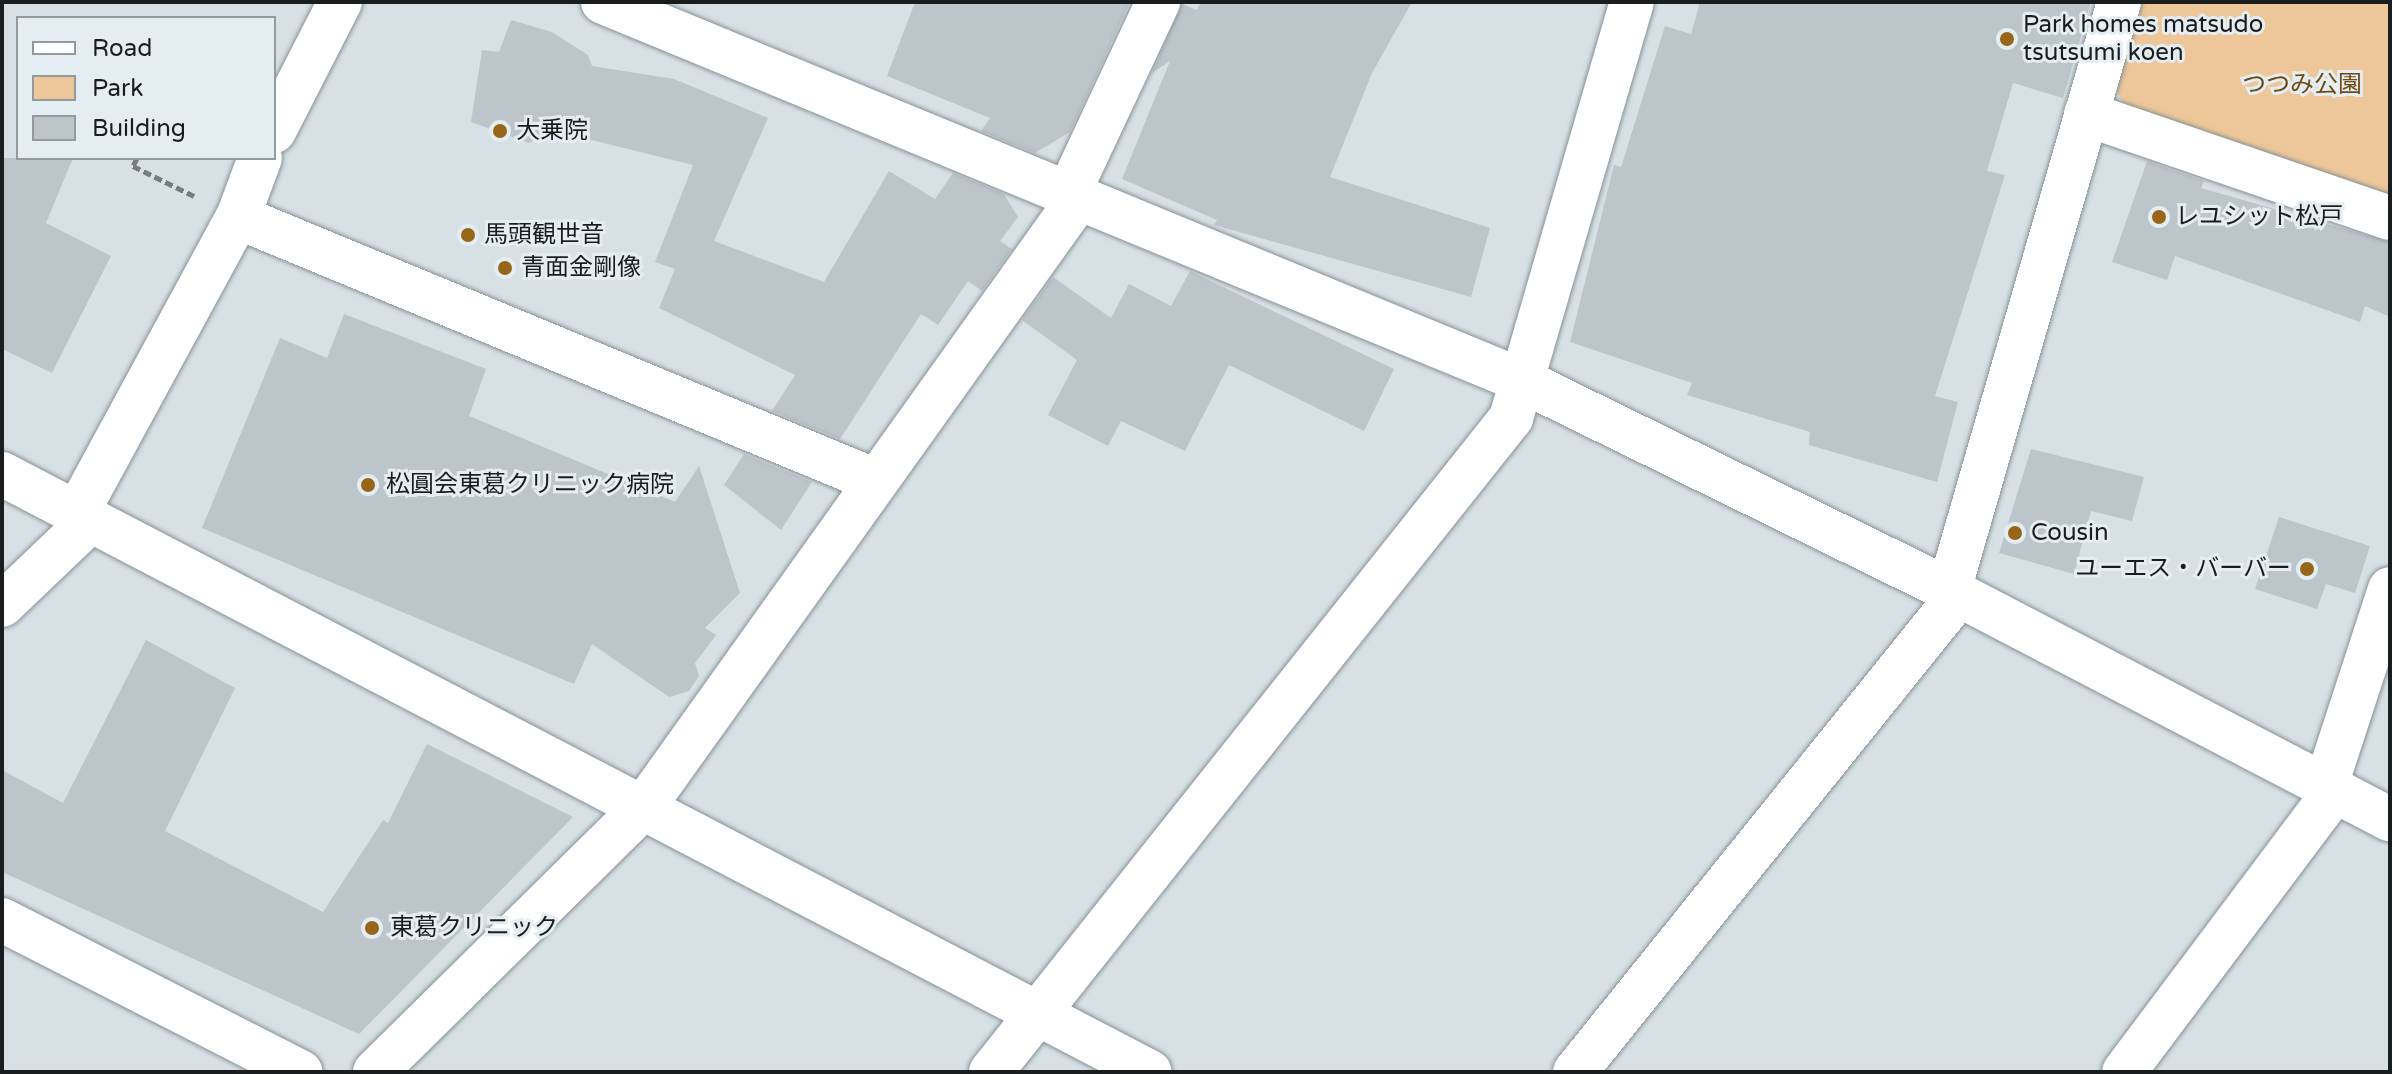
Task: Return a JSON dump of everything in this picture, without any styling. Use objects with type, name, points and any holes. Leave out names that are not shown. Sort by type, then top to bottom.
[{"type":"street","points":[[276,127],[340,2]]},
{"type":"street","points":[[603,2],[1076,193],[1523,381],[1954,593],[2390,819]]},
{"type":"street","points":[[375,1072],[643,808],[871,479],[1076,193],[1158,2]]},
{"type":"street","points":[[991,1072],[1511,418],[1632,2]]},
{"type":"street","points":[[1575,1072],[1954,593],[2119,2]]},
{"type":"street","points":[[2086,114],[2390,218]]},
{"type":"street","points":[[2,605],[84,516],[238,217],[259,160]]},
{"type":"street","points":[[238,217],[871,479]]},
{"type":"street","points":[[2,474],[1150,1072]]},
{"type":"street","points":[[2124,1072],[2331,788],[2390,589]]},
{"type":"street","points":[[2,920],[300,1072]]},
{"type":"path","points":[[136,160],[133,166],[238,217]]},
{"type":"green space","name":"つつみ公園","points":[[2137,2],[2390,2],[2390,204],[2127,110],[2113,83]]},
{"type":"building","points":[[915,2],[1130,2],[1070,132],[1035,153],[981,131],[990,118],[887,76]]},
{"type":"building","points":[[1201,2],[1412,2],[1372,73],[1330,177],[1490,228],[1471,297],[1214,225],[1217,220],[1122,179],[1170,61],[1152,73],[1182,4],[1197,10]]},
{"type":"building","points":[[1700,2],[2091,2],[2063,98],[2013,83],[1987,171],[2005,175],[1935,396],[1958,402],[1937,482],[1809,445],[1810,432],[1687,395],[1692,383],[1570,342],[1614,165],[1621,167],[1665,26],[1691,34]]},
{"type":"building","points":[[511,20],[552,32],[588,55],[592,66],[674,79],[768,118],[714,241],[824,282],[889,171],[935,199],[953,173],[1004,194],[1018,217],[1000,241],[1012,249],[982,291],[968,281],[938,325],[921,314],[840,439],[772,411],[795,375],[659,308],[675,269],[655,262],[693,165],[551,130],[529,143],[471,122],[482,50],[499,52]]},
{"type":"building","points":[[2,158],[72,160],[46,223],[111,256],[52,373],[2,349]]},
{"type":"building","points":[[2147,161],[2204,181],[2201,188],[2390,242],[2390,317],[2365,306],[2360,322],[2175,256],[2167,280],[2112,262]]},
{"type":"building","points":[[1190,271],[1394,369],[1364,431],[1229,365],[1185,451],[1121,421],[1108,446],[1048,415],[1077,360],[1022,320],[1053,277],[1111,318],[1129,284],[1171,306]]},
{"type":"building","points":[[344,314],[486,369],[469,416],[675,502],[699,466],[740,593],[705,628],[716,635],[695,663],[699,676],[689,691],[669,697],[592,644],[574,684],[202,528],[280,338],[327,358]]},
{"type":"building","points":[[2031,449],[2144,477],[2132,521],[2091,511],[2074,574],[1999,553]]},
{"type":"building","points":[[744,454],[812,482],[781,530],[724,485]]},
{"type":"building","points":[[2279,517],[2370,546],[2355,593],[2326,584],[2317,609],[2255,589]]},
{"type":"building","points":[[146,640],[235,688],[165,831],[323,912],[383,820],[388,823],[427,744],[573,817],[359,1034],[2,872],[2,770],[63,803]]},
{"type":"place","name":"Park homes matsudo tsutsumi koen","points":[[2007,39]]},
{"type":"place","name":"大乗院","points":[[500,131]]},
{"type":"place","name":"レユシット松戸","points":[[2159,217]]},
{"type":"place","name":"馬頭観世音","points":[[468,235]]},
{"type":"place","name":"青面金剛像","points":[[505,268]]},
{"type":"place","name":"松圓会東葛クリニック病院","points":[[368,485]]},
{"type":"place","name":"Cousin","points":[[2015,533]]},
{"type":"place","name":"ユーエス・バーバー","points":[[2307,569]]},
{"type":"place","name":"東葛クリニック","points":[[372,928]]}]
